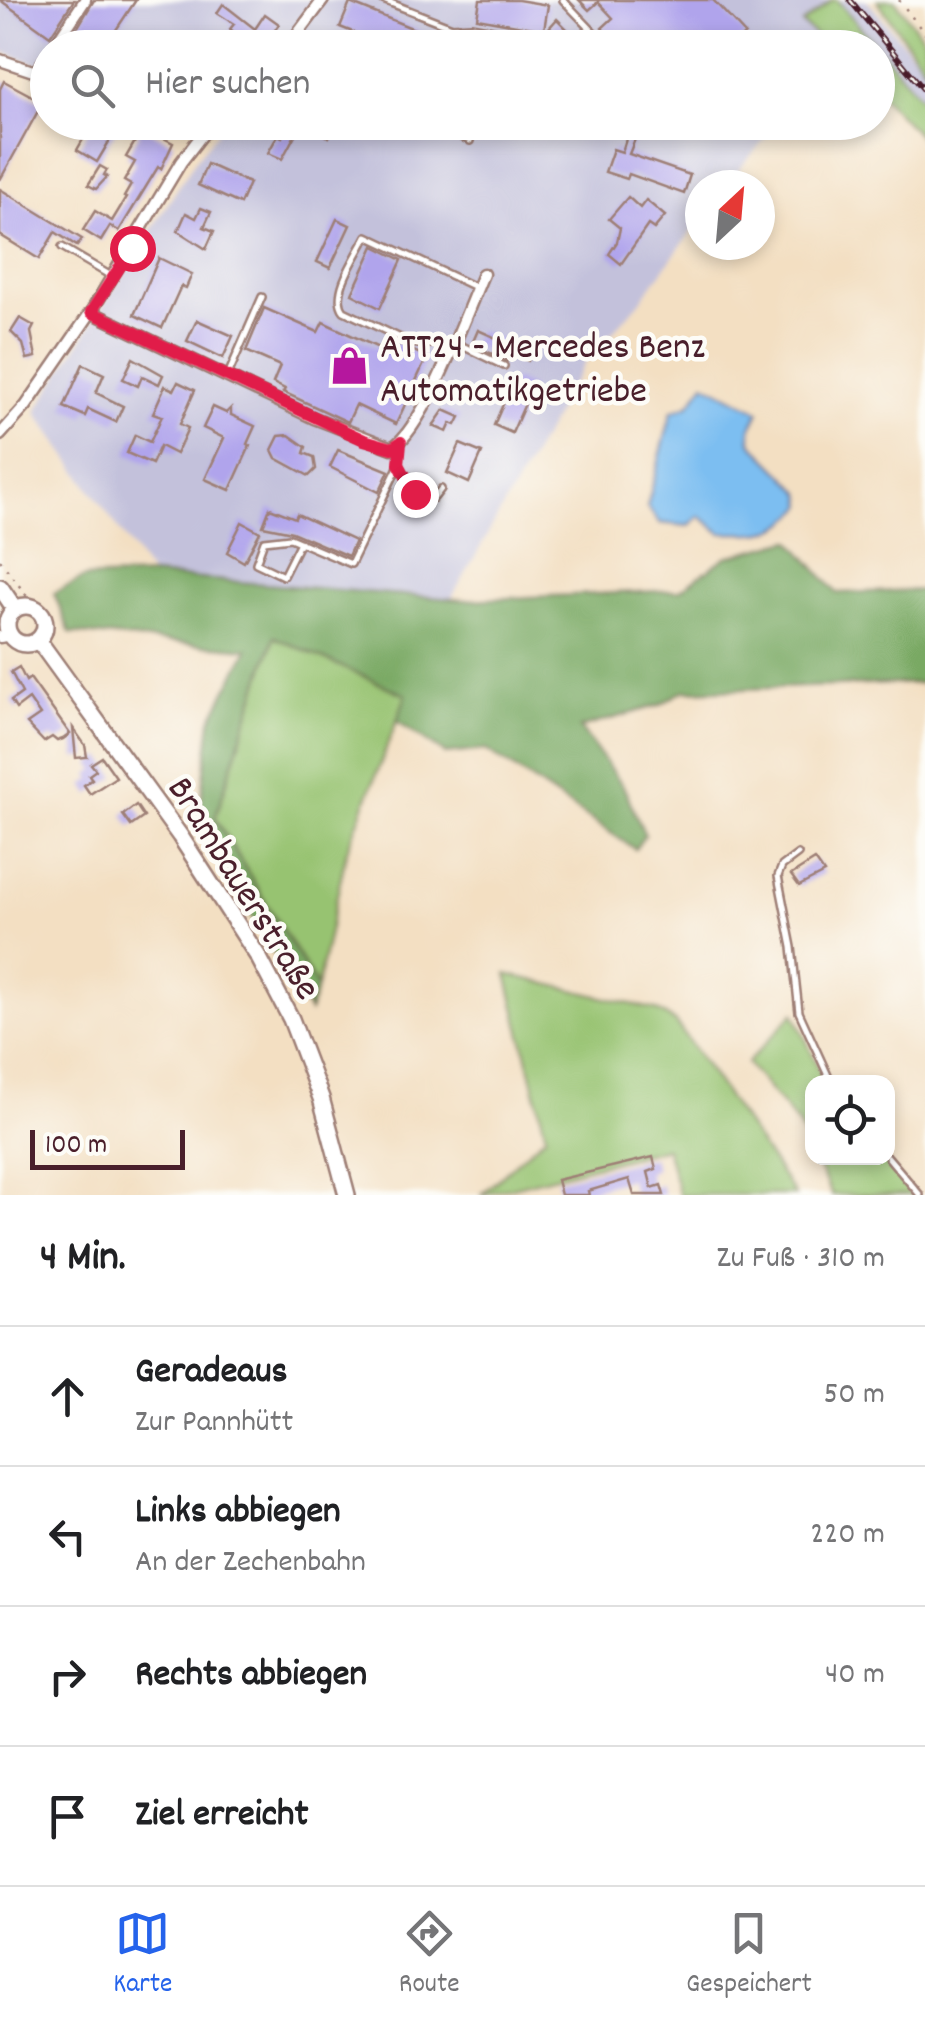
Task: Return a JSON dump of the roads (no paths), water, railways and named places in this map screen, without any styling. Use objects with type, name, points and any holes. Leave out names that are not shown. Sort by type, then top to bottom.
[{"type":"main road","points":[[0,587],[15,610]]},
{"type":"main road","points":[[26,606],[40,612],[46,624],[38,640],[23,644],[5,636],[15,610],[26,606]]},
{"type":"main road","name":"Brambauerstraße","points":[[38,640],[180,836],[259,958],[291,1019],[321,1098],[347,1195]]},
{"type":"street","points":[[65,30],[84,0]]},
{"type":"street","points":[[301,30],[323,0]]},
{"type":"street","points":[[0,60],[30,70]]},
{"type":"street","points":[[0,436],[26,406],[91,312],[199,140]]},
{"type":"street","points":[[91,312],[364,440],[392,448],[401,442],[453,344],[484,274]]},
{"type":"lane","points":[[383,0],[452,27],[493,30]]},
{"type":"lane","points":[[564,0],[592,30]]},
{"type":"lane","points":[[478,288],[366,236],[339,304],[344,311],[411,343],[420,346],[446,342],[504,366]]},
{"type":"lane","points":[[62,247],[114,277]]},
{"type":"lane","points":[[226,377],[262,297]]},
{"type":"lane","points":[[300,542],[283,576],[255,560],[267,539],[290,538],[300,542],[350,564],[399,464],[401,442]]},
{"type":"lane","points":[[399,464],[419,497],[434,498],[442,490]]},
{"type":"lane","points":[[798,854],[782,866],[778,876],[792,947],[799,1012],[828,1075]]},
{"type":"lane","points":[[895,1165],[920,1195]]},
{"type":"water","points":[[705,383],[759,411],[751,428],[751,442],[802,493],[804,505],[777,528],[758,533],[721,533],[700,516],[688,526],[660,523],[647,507],[672,411],[689,405]]},
{"type":"railway","points":[[850,0],[875,30]]},
{"type":"railway","points":[[895,55],[925,91]]},
{"type":"place","name":"ATT24 - Mercedes Benz Automatikgetriebe","points":[[350,366]]}]
